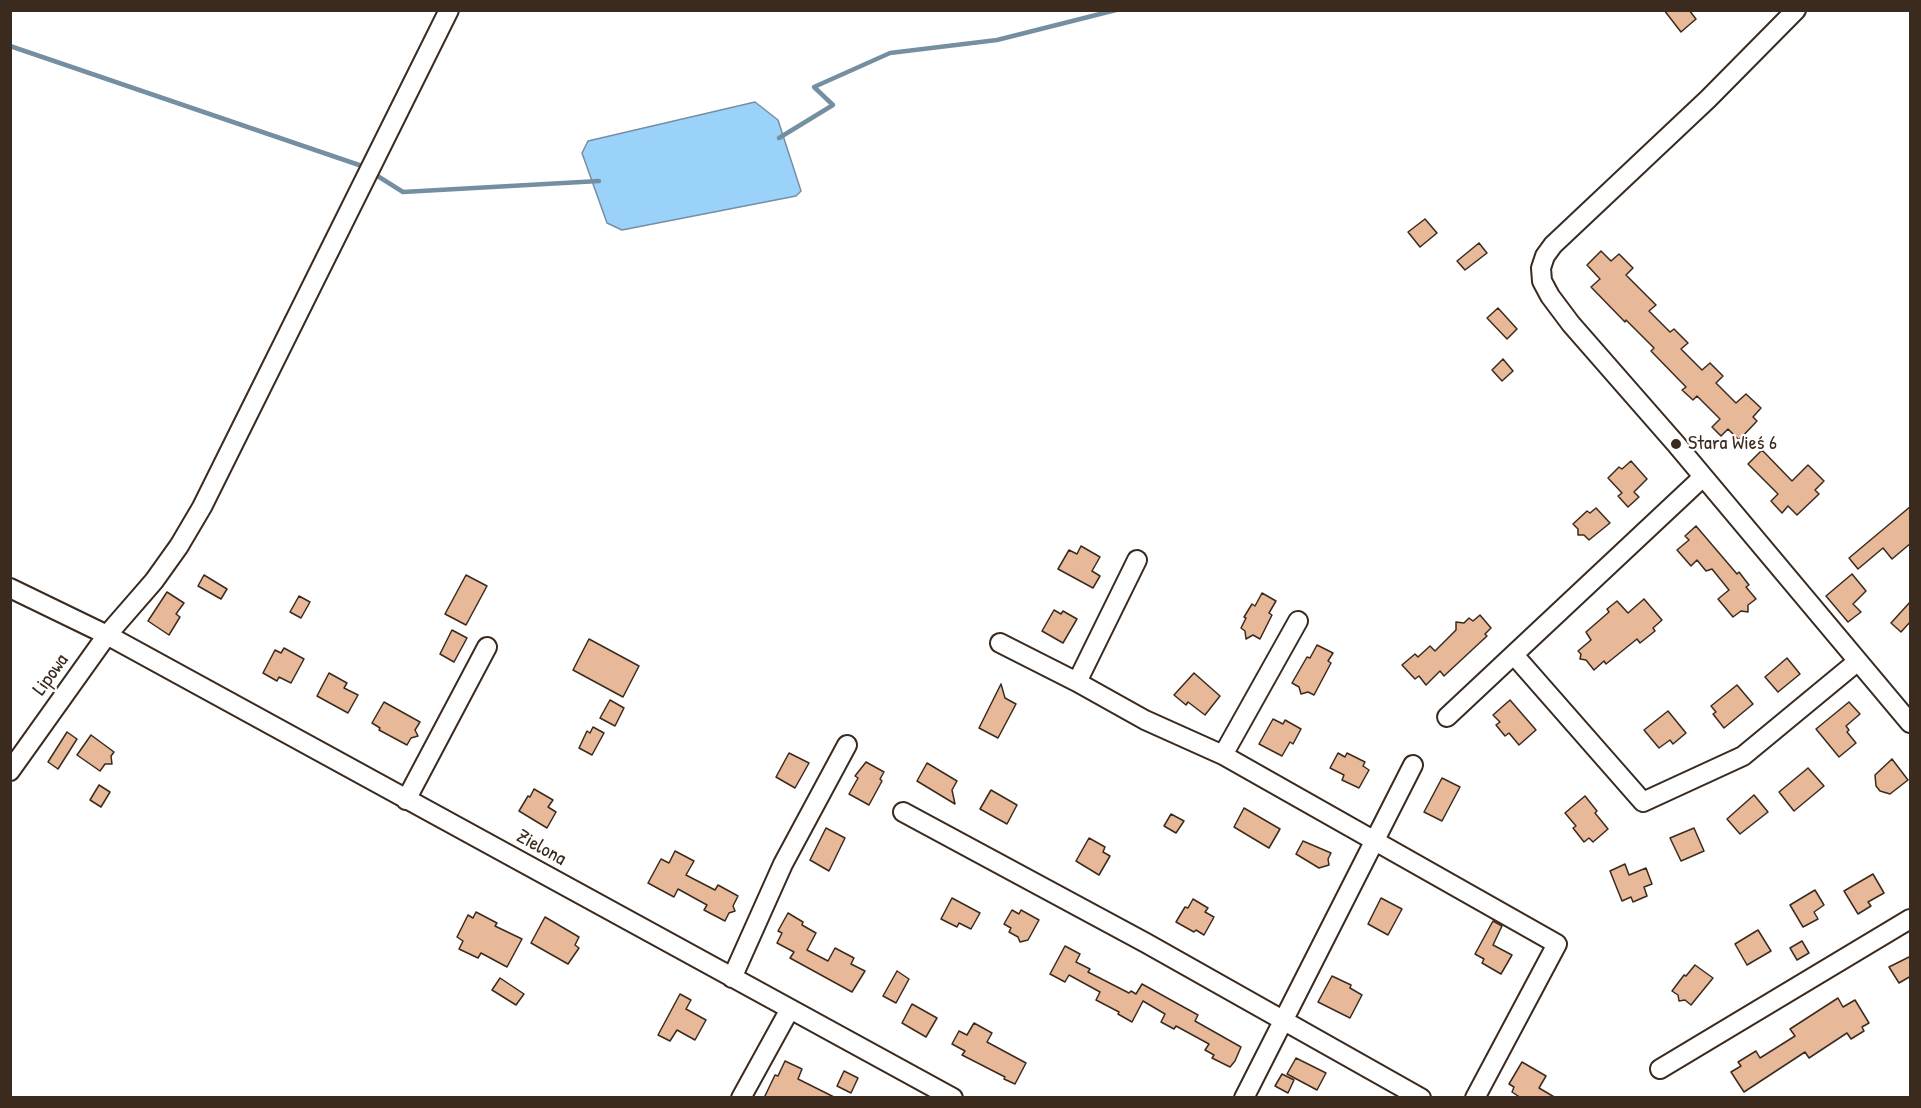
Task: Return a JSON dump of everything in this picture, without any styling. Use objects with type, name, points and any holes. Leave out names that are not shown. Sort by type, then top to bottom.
[{"type":"street","name":"Lipowa","points":[[10,771],[108,635],[180,546],[202,507],[449,10]]},
{"type":"street","points":[[1796,10],[1708,99],[1553,245],[1545,256],[1541,268],[1542,281],[1571,324],[1911,723]]},
{"type":"street","points":[[1447,717],[1703,477]]},
{"type":"street","points":[[1077,682],[1137,560]]},
{"type":"street","name":"Zielona","points":[[10,588],[108,635],[953,1098]]},
{"type":"street","points":[[1223,755],[1298,621]]},
{"type":"street","points":[[1000,643],[1145,720],[1223,755],[1557,944],[1475,1098]]},
{"type":"street","points":[[406,800],[487,647]]},
{"type":"street","points":[[1514,655],[1643,802],[1743,756],[1858,661]]},
{"type":"street","points":[[732,978],[783,864],[847,745]]},
{"type":"street","points":[[1245,1098],[1413,765]]},
{"type":"street","points":[[903,812],[1146,943],[1421,1098]]},
{"type":"street","points":[[1660,1069],[1911,919]]},
{"type":"street","points":[[741,1098],[790,1009]]},
{"type":"water","points":[[755,102],[778,120],[801,191],[796,196],[622,230],[607,223],[582,153],[588,141]]},
{"type":"building","points":[[1664,10],[1689,10],[1696,19],[1681,32]]},
{"type":"building","points":[[1425,219],[1437,233],[1420,247],[1408,232]]},
{"type":"building","points":[[1479,243],[1487,253],[1465,270],[1457,261]]},
{"type":"building","points":[[1601,251],[1611,261],[1619,254],[1633,268],[1626,275],[1656,305],[1649,311],[1670,332],[1674,329],[1688,343],[1681,349],[1702,370],[1710,363],[1723,376],[1716,383],[1736,403],[1746,394],[1761,408],[1753,417],[1757,421],[1739,440],[1728,429],[1721,436],[1712,427],[1720,419],[1697,396],[1693,400],[1682,390],[1686,387],[1651,351],[1654,348],[1591,287],[1600,279],[1587,265]]},
{"type":"building","points":[[1498,308],[1517,329],[1507,339],[1487,318]]},
{"type":"building","points":[[1503,359],[1513,371],[1502,381],[1492,370]]},
{"type":"building","points":[[1762,450],[1792,481],[1808,465],[1824,481],[1815,490],[1819,494],[1797,515],[1788,506],[1782,513],[1771,501],[1778,494],[1748,464]]},
{"type":"building","points":[[1631,461],[1647,479],[1634,492],[1639,497],[1628,507],[1618,496],[1622,493],[1608,478],[1619,467],[1622,469]]},
{"type":"building","points":[[1911,506],[1911,543],[1892,559],[1883,548],[1858,569],[1849,558]]},
{"type":"building","points":[[1596,508],[1610,523],[1589,540],[1584,535],[1578,535],[1578,529],[1573,524],[1587,511],[1590,513]]},
{"type":"building","points":[[1696,526],[1749,585],[1746,587],[1756,599],[1748,605],[1748,612],[1741,611],[1733,617],[1718,599],[1729,590],[1712,569],[1706,571],[1697,560],[1691,566],[1677,550],[1689,540],[1685,536]]},
{"type":"building","points":[[1081,546],[1100,557],[1092,571],[1100,576],[1093,588],[1058,569],[1069,550],[1077,554]]},
{"type":"building","points":[[1852,574],[1866,591],[1853,604],[1861,612],[1848,622],[1826,596]]},
{"type":"building","points":[[204,575],[227,589],[221,599],[198,586]]},
{"type":"building","points":[[466,575],[487,586],[466,625],[445,614]]},
{"type":"building","points":[[167,592],[184,603],[176,614],[180,617],[169,635],[148,621]]},
{"type":"building","points":[[1262,593],[1276,601],[1269,613],[1272,615],[1260,639],[1253,635],[1246,639],[1245,631],[1241,628],[1246,618],[1244,617],[1252,604],[1255,606]]},
{"type":"building","points":[[299,596],[310,602],[301,618],[290,612]]},
{"type":"building","points":[[1644,599],[1662,620],[1653,628],[1655,631],[1640,643],[1637,639],[1606,664],[1604,661],[1594,670],[1586,660],[1580,659],[1581,654],[1578,651],[1591,640],[1586,632],[1609,612],[1607,609],[1617,601],[1628,613]]},
{"type":"building","points":[[1911,601],[1911,621],[1901,632],[1891,623]]},
{"type":"building","points":[[1054,610],[1061,614],[1063,611],[1077,619],[1063,643],[1042,631]]},
{"type":"building","points":[[1480,615],[1491,628],[1485,634],[1487,636],[1444,676],[1440,671],[1426,685],[1419,676],[1415,679],[1402,665],[1415,654],[1418,657],[1430,646],[1435,651],[1456,630],[1456,622],[1464,623],[1469,618],[1473,621]]},
{"type":"building","points":[[452,630],[467,638],[454,662],[440,654]]},
{"type":"building","points":[[589,639],[639,666],[623,697],[573,670]]},
{"type":"building","points":[[1317,645],[1333,653],[1328,661],[1331,663],[1314,695],[1308,692],[1301,694],[1299,687],[1292,683]]},
{"type":"building","points":[[284,648],[304,659],[291,683],[279,677],[277,681],[263,673],[275,650],[281,653]]},
{"type":"building","points":[[1787,658],[1800,674],[1778,692],[1765,677]]},
{"type":"building","points":[[329,673],[347,683],[344,688],[358,695],[348,713],[317,696]]},
{"type":"building","points":[[1194,673],[1220,696],[1205,715],[1188,702],[1186,705],[1174,695]]},
{"type":"building","points":[[1001,684],[1005,698],[1016,704],[998,738],[979,728]]},
{"type":"building","points":[[1737,685],[1753,704],[1724,728],[1713,714],[1716,712],[1711,706]]},
{"type":"building","points":[[610,700],[624,708],[615,726],[600,718]]},
{"type":"building","points":[[1510,700],[1536,730],[1519,745],[1509,733],[1505,736],[1496,725],[1500,722],[1493,715]]},
{"type":"building","points":[[384,702],[420,722],[415,730],[418,736],[411,738],[407,745],[379,730],[380,728],[372,723]]},
{"type":"building","points":[[1849,702],[1860,714],[1846,726],[1849,730],[1847,732],[1856,743],[1839,757],[1816,729]]},
{"type":"building","points":[[1668,711],[1686,733],[1673,744],[1670,740],[1659,748],[1644,730]]},
{"type":"building","points":[[1273,719],[1283,724],[1285,720],[1301,729],[1293,744],[1290,742],[1282,756],[1259,744]]},
{"type":"building","points":[[593,727],[604,733],[592,755],[579,748],[587,731],[590,733]]},
{"type":"building","points":[[67,732],[77,739],[58,769],[48,762]]},
{"type":"building","points":[[91,735],[114,752],[111,756],[112,764],[105,764],[100,771],[77,755]]},
{"type":"building","points":[[789,753],[809,763],[795,788],[776,777]]},
{"type":"building","points":[[1338,753],[1345,757],[1347,753],[1365,762],[1363,766],[1369,770],[1359,788],[1342,780],[1344,775],[1330,768]]},
{"type":"building","points":[[1892,759],[1908,780],[1890,794],[1880,791],[1876,786],[1875,775]]},
{"type":"building","points":[[866,762],[884,772],[880,779],[882,781],[869,805],[849,794],[858,778],[855,776]]},
{"type":"building","points":[[927,763],[957,781],[952,790],[955,804],[917,781]]},
{"type":"building","points":[[1808,768],[1824,786],[1794,811],[1779,792]]},
{"type":"building","points":[[1442,778],[1460,787],[1442,821],[1424,812]]},
{"type":"building","points":[[99,785],[110,792],[101,807],[90,800]]},
{"type":"building","points":[[534,789],[553,800],[548,807],[556,812],[547,828],[519,811]]},
{"type":"building","points":[[991,790],[1017,805],[1007,824],[980,809]]},
{"type":"building","points":[[1754,795],[1768,812],[1740,834],[1727,819]]},
{"type":"building","points":[[1585,796],[1608,829],[1593,842],[1589,838],[1584,842],[1573,828],[1576,826],[1565,813]]},
{"type":"building","points":[[1244,808],[1280,829],[1269,848],[1234,827]]},
{"type":"building","points":[[1171,814],[1184,821],[1176,833],[1164,826]]},
{"type":"building","points":[[826,828],[845,838],[829,871],[810,860]]},
{"type":"building","points":[[1694,828],[1704,851],[1681,861],[1670,838]]},
{"type":"building","points":[[1089,838],[1105,847],[1103,852],[1110,856],[1099,875],[1076,861]]},
{"type":"building","points":[[1303,841],[1331,853],[1328,859],[1329,865],[1319,868],[1296,854]]},
{"type":"building","points":[[675,851],[694,861],[686,875],[715,890],[718,885],[738,896],[733,906],[735,911],[729,913],[725,921],[704,910],[707,905],[678,889],[674,897],[648,883],[661,859],[669,863]]},
{"type":"building","points":[[1625,864],[1629,875],[1646,868],[1652,884],[1644,887],[1647,896],[1633,902],[1631,897],[1622,901],[1610,871]]},
{"type":"building","points":[[1873,874],[1884,893],[1868,902],[1871,906],[1858,914],[1844,891]]},
{"type":"building","points":[[1815,890],[1824,905],[1814,912],[1818,919],[1803,927],[1790,905]]},
{"type":"building","points":[[952,898],[980,913],[971,929],[959,923],[957,927],[941,919]]},
{"type":"building","points":[[1381,898],[1402,909],[1388,935],[1368,924]]},
{"type":"building","points":[[1193,899],[1208,908],[1205,912],[1214,917],[1204,935],[1176,922]]},
{"type":"building","points":[[1012,910],[1019,914],[1021,910],[1039,920],[1028,940],[1020,942],[1018,937],[1009,932],[1011,928],[1004,924]]},
{"type":"building","points":[[476,912],[497,923],[495,926],[522,939],[507,967],[481,953],[478,958],[459,949],[463,941],[457,937],[468,915],[473,918]]},
{"type":"building","points":[[788,913],[816,933],[807,950],[828,961],[835,948],[854,958],[851,964],[865,971],[852,992],[790,958],[794,952],[777,943],[782,933],[778,931]]},
{"type":"building","points":[[545,917],[579,937],[575,945],[579,948],[568,964],[531,943]]},
{"type":"building","points":[[1493,921],[1502,926],[1493,945],[1512,955],[1501,974],[1482,963],[1484,959],[1475,954]]},
{"type":"building","points":[[1758,930],[1771,951],[1747,965],[1735,944]]},
{"type":"building","points":[[1802,941],[1809,953],[1797,960],[1790,948]]},
{"type":"building","points":[[1065,946],[1080,954],[1076,962],[1090,969],[1088,972],[1129,993],[1131,991],[1136,994],[1142,984],[1198,1015],[1195,1021],[1241,1047],[1235,1061],[1230,1067],[1212,1058],[1214,1055],[1205,1050],[1209,1044],[1176,1026],[1174,1029],[1161,1022],[1165,1014],[1143,1001],[1132,1022],[1096,1000],[1100,992],[1069,975],[1065,982],[1050,974]]},
{"type":"building","points":[[1911,956],[1911,976],[1899,983],[1889,967]]},
{"type":"building","points":[[1695,965],[1713,978],[1691,1005],[1685,1000],[1679,1001],[1678,995],[1672,991]]},
{"type":"building","points":[[897,971],[909,979],[896,1003],[883,996]]},
{"type":"building","points":[[1332,976],[1351,985],[1350,988],[1362,995],[1350,1018],[1318,1002]]},
{"type":"building","points":[[500,978],[524,994],[516,1005],[492,990]]},
{"type":"building","points":[[680,994],[691,1000],[686,1009],[706,1020],[695,1040],[677,1030],[670,1041],[658,1035]]},
{"type":"building","points":[[1838,998],[1843,1007],[1855,1000],[1869,1023],[1862,1027],[1864,1031],[1851,1039],[1847,1033],[1809,1058],[1805,1052],[1744,1092],[1731,1072],[1741,1066],[1738,1062],[1756,1051],[1760,1058],[1795,1036],[1790,1029]]},
{"type":"building","points":[[912,1004],[937,1018],[926,1037],[902,1023]]},
{"type":"building","points":[[974,1023],[992,1033],[987,1042],[1026,1063],[1015,1084],[962,1055],[965,1051],[952,1044],[959,1031],[967,1035]]},
{"type":"building","points":[[1296,1058],[1326,1073],[1317,1090],[1287,1074]]},
{"type":"building","points":[[785,1061],[802,1069],[798,1079],[836,1098],[764,1098]]},
{"type":"building","points":[[1522,1062],[1546,1076],[1539,1088],[1556,1098],[1521,1098],[1512,1092],[1514,1087],[1509,1084]]},
{"type":"building","points":[[844,1071],[858,1078],[851,1093],[837,1086]]},
{"type":"building","points":[[1282,1074],[1294,1080],[1288,1093],[1275,1086]]},
{"type":"waterway","points":[[779,138],[833,105],[814,87],[890,53],[997,40],[1116,10]]},
{"type":"waterway","points":[[10,46],[362,166]]},
{"type":"waterway","points":[[376,175],[403,192],[599,181]]},
{"type":"place","name":"Stara Wieś 6","points":[[1676,444]]}]
